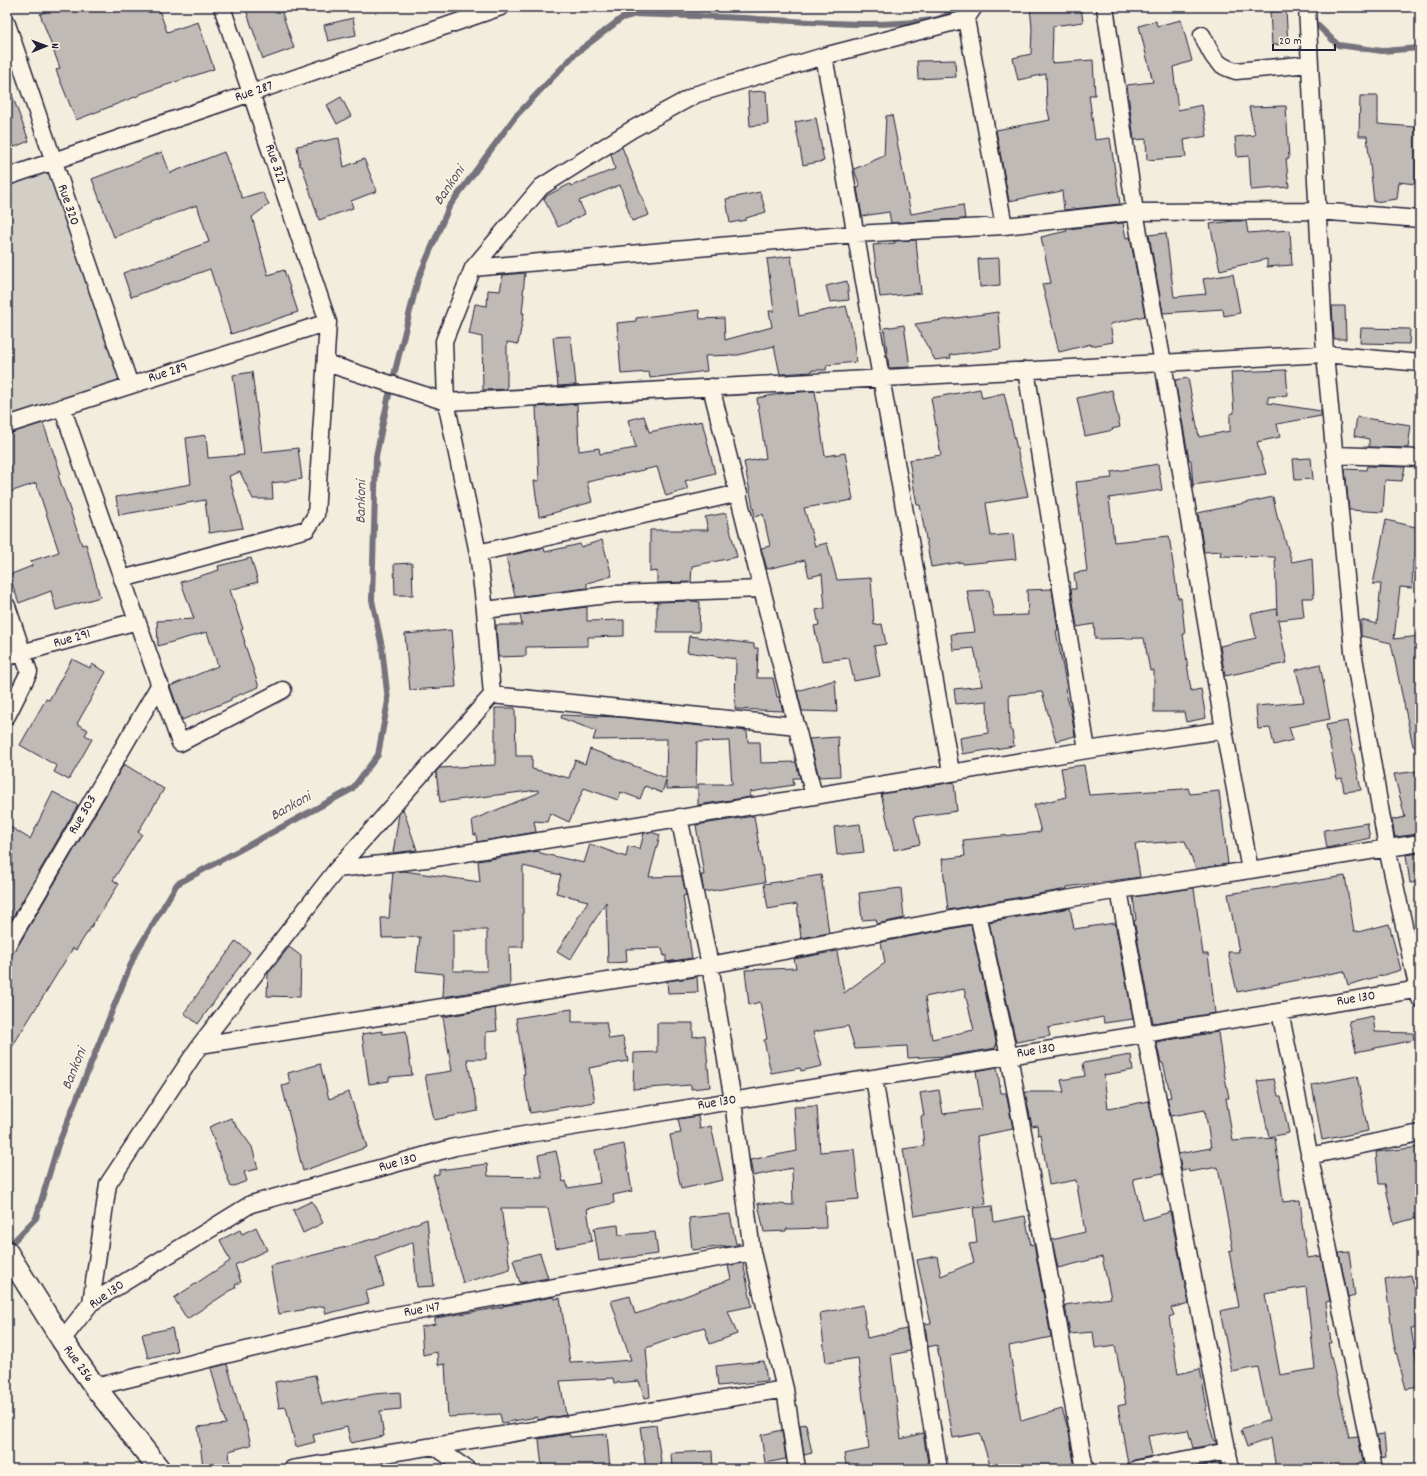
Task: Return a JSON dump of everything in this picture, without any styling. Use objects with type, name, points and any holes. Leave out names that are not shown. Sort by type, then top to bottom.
[{"type":"street","name":"Rue 322","points":[[222,7],[328,322]]},
{"type":"street","name":"Rue 287","points":[[7,177],[501,7]]},
{"type":"street","points":[[1105,7],[1136,212],[1163,363],[1224,730],[1250,870]]},
{"type":"street","points":[[1307,7],[1325,354],[1353,651],[1388,848],[1419,992]]},
{"type":"street","points":[[91,1303],[108,1184],[200,1045],[337,869],[492,695],[485,610],[478,553],[446,402],[444,341],[473,268],[541,187],[632,130],[696,94],[970,13],[1004,226]]},
{"type":"street","name":"Rue 320","points":[[7,24],[130,385]]},
{"type":"street","points":[[1202,35],[1216,62],[1224,68],[1236,71],[1310,64]]},
{"type":"street","points":[[824,56],[951,772]]},
{"type":"street","points":[[473,268],[855,234],[1004,226],[1136,212],[1317,211],[1420,220]]},
{"type":"street","points":[[122,579],[307,529],[316,515],[328,322]]},
{"type":"street","name":"Rue 289","points":[[7,425],[328,322]]},
{"type":"street","points":[[326,362],[446,402],[1325,354],[1420,363]]},
{"type":"street","points":[[1026,370],[1087,750]]},
{"type":"street","points":[[712,387],[814,796]]},
{"type":"street","points":[[62,407],[180,743],[283,690]]},
{"type":"street","points":[[1335,455],[1420,458]]},
{"type":"street","points":[[478,553],[738,493]]},
{"type":"street","points":[[485,610],[615,594],[762,589]]},
{"type":"street","points":[[7,606],[30,672],[7,716]]},
{"type":"street","name":"Rue 291","points":[[7,657],[23,654],[137,621]]},
{"type":"street","name":"Rue 303","points":[[7,946],[160,684]]},
{"type":"street","points":[[492,695],[797,726]]},
{"type":"street","points":[[337,869],[435,858],[951,772],[1224,730]]},
{"type":"street","points":[[679,817],[710,965],[733,1101],[752,1252],[785,1389],[798,1469]]},
{"type":"street","points":[[200,1045],[710,965],[978,914],[1119,890],[1420,843]]},
{"type":"street","points":[[1119,890],[1145,1034],[1232,1469]]},
{"type":"street","points":[[978,914],[1009,1056],[1085,1469]]},
{"type":"street","name":"Rue 130","points":[[62,1340],[91,1303],[251,1204],[455,1147],[1280,1012],[1419,992]]},
{"type":"street","points":[[1280,1012],[1374,1469]]},
{"type":"street","points":[[874,1078],[939,1469]]},
{"type":"street","points":[[1310,1156],[1420,1133]]},
{"type":"street","name":"Rue 256","points":[[7,1252],[62,1340],[95,1387],[159,1469]]},
{"type":"street","name":"Rue 147","points":[[95,1387],[368,1320],[752,1252]]},
{"type":"street","points":[[292,1469],[785,1389]]},
{"type":"street","points":[[434,1446],[466,1469]]},
{"type":"street","points":[[1136,1469],[1228,1451]]},
{"type":"shaded area","points":[[54,161],[130,385],[7,425],[7,177]]},
{"type":"building","points":[[59,7],[158,7],[167,32],[198,22],[214,69],[140,94],[76,120],[56,70],[60,68],[40,14]]},
{"type":"building","points":[[245,7],[280,7],[294,48],[263,59]]},
{"type":"building","points":[[1030,7],[1081,7],[1083,22],[1053,26],[1052,63],[1093,60],[1095,95],[1089,95],[1095,140],[1110,138],[1120,204],[1064,210],[1062,191],[1009,201],[996,130],[1050,120],[1047,107],[1046,74],[1018,80],[1013,58],[1031,54],[1032,28]]},
{"type":"building","points":[[1286,11],[1288,44],[1272,45],[1270,12]]},
{"type":"building","points":[[353,18],[356,35],[328,41],[324,25]]},
{"type":"building","points":[[1181,20],[1192,61],[1173,67],[1178,110],[1202,105],[1207,136],[1184,140],[1186,157],[1147,160],[1146,139],[1134,140],[1127,85],[1153,82],[1139,26],[1156,21],[1157,26]]},
{"type":"building","points":[[955,60],[956,77],[918,79],[917,61]]},
{"type":"building","points":[[7,87],[9,87],[29,141],[7,150]]},
{"type":"building","points":[[766,91],[768,124],[750,126],[748,92]]},
{"type":"building","points":[[1360,96],[1378,96],[1378,124],[1415,127],[1415,184],[1399,182],[1397,199],[1374,202],[1367,136],[1359,136]]},
{"type":"building","points":[[341,97],[351,116],[337,124],[327,105]]},
{"type":"building","points":[[1286,106],[1289,159],[1286,159],[1289,187],[1251,190],[1249,156],[1237,157],[1235,137],[1255,135],[1249,107]]},
{"type":"building","points":[[892,115],[911,214],[963,205],[965,219],[891,223],[889,212],[862,216],[857,188],[860,187],[854,169],[884,156],[886,116]]},
{"type":"building","points":[[816,118],[824,161],[803,165],[795,122]]},
{"type":"building","points":[[339,138],[344,167],[364,159],[377,191],[351,201],[353,208],[319,220],[302,166],[300,166],[297,146]]},
{"type":"building","points":[[622,147],[649,215],[632,221],[620,185],[579,201],[585,214],[558,227],[544,199],[546,196],[570,184],[571,186],[615,169],[611,154]]},
{"type":"building","points":[[162,152],[170,173],[224,152],[242,198],[262,192],[269,204],[252,217],[268,275],[284,270],[298,312],[231,334],[210,269],[131,297],[123,273],[209,242],[197,205],[114,237],[92,179]]},
{"type":"building","points":[[760,192],[766,212],[746,218],[746,220],[730,223],[726,199]]},
{"type":"building","points":[[1246,221],[1248,233],[1290,230],[1292,265],[1267,267],[1267,259],[1220,270],[1210,224]]},
{"type":"building","points":[[1123,223],[1126,238],[1130,237],[1145,316],[1110,324],[1113,342],[1091,346],[1091,344],[1059,352],[1042,284],[1051,283],[1041,237],[1067,231],[1067,229]]},
{"type":"building","points":[[1166,233],[1174,297],[1206,294],[1203,279],[1233,274],[1240,313],[1224,316],[1223,309],[1163,313],[1149,235]]},
{"type":"building","points":[[916,240],[921,293],[880,297],[873,245],[895,243],[894,241]]},
{"type":"building","points":[[791,256],[799,316],[846,306],[853,333],[856,362],[827,365],[826,370],[812,370],[812,372],[780,374],[774,346],[738,355],[705,356],[707,371],[650,378],[649,372],[621,374],[617,323],[636,321],[636,318],[699,310],[700,319],[724,318],[725,340],[772,327],[769,311],[774,311],[767,259]]},
{"type":"building","points":[[999,258],[1000,285],[980,287],[978,259]]},
{"type":"building","points":[[525,273],[522,313],[524,313],[518,344],[507,342],[507,389],[483,390],[482,337],[469,334],[475,304],[487,306],[488,290],[500,291],[503,275]]},
{"type":"building","points":[[847,281],[849,300],[830,302],[826,286]]},
{"type":"building","points":[[1332,306],[1345,306],[1346,339],[1334,339]]},
{"type":"building","points":[[998,312],[1001,349],[950,355],[951,358],[935,360],[915,324]]},
{"type":"building","points":[[904,325],[910,367],[889,368],[884,328]]},
{"type":"building","points":[[1361,328],[1410,329],[1409,344],[1360,343]]},
{"type":"building","points":[[571,336],[576,385],[558,386],[553,337]]},
{"type":"building","points":[[1286,370],[1288,395],[1268,397],[1268,403],[1321,411],[1321,416],[1277,424],[1280,437],[1257,442],[1266,474],[1193,485],[1191,460],[1189,460],[1175,380],[1188,378],[1199,437],[1230,431],[1230,414],[1234,413],[1231,372]]},
{"type":"building","points":[[252,372],[262,452],[298,448],[302,479],[272,483],[273,499],[253,499],[240,472],[229,476],[243,528],[209,533],[205,500],[119,515],[116,497],[191,484],[186,438],[206,435],[208,458],[244,455],[233,375]]},
{"type":"building","points":[[980,389],[982,398],[1004,393],[1028,496],[986,503],[991,536],[1013,534],[1016,559],[963,564],[962,562],[931,567],[920,505],[917,505],[909,460],[941,455],[931,398]]},
{"type":"building","points":[[1112,390],[1120,427],[1085,436],[1077,398]]},
{"type":"building","points":[[815,391],[825,456],[845,453],[853,500],[804,508],[815,546],[827,543],[837,580],[871,578],[874,625],[882,624],[886,644],[874,646],[880,676],[854,681],[849,658],[822,661],[814,626],[819,625],[816,610],[825,608],[822,574],[809,577],[805,560],[767,569],[761,548],[770,546],[763,514],[755,517],[744,462],[766,458],[757,398],[785,393]]},
{"type":"building","points":[[577,404],[579,451],[599,448],[600,454],[636,448],[628,420],[644,416],[649,432],[702,421],[715,473],[685,481],[688,489],[666,496],[657,467],[587,482],[592,502],[539,517],[534,481],[539,481],[536,407]]},
{"type":"building","points":[[1357,417],[1411,425],[1408,448],[1369,447],[1369,439],[1354,436]]},
{"type":"building","points":[[43,423],[61,474],[58,475],[82,545],[86,544],[100,597],[56,610],[51,591],[19,603],[9,575],[32,566],[31,561],[59,552],[36,483],[7,493],[7,434]]},
{"type":"building","points":[[1311,458],[1313,479],[1295,480],[1293,459]]},
{"type":"building","points":[[1158,464],[1162,490],[1109,498],[1114,542],[1169,536],[1178,598],[1181,598],[1185,634],[1183,634],[1191,691],[1201,689],[1206,718],[1186,722],[1184,712],[1154,712],[1154,670],[1150,671],[1144,638],[1095,639],[1094,624],[1077,627],[1071,589],[1076,589],[1074,573],[1087,571],[1076,482],[1112,478],[1111,472]]},
{"type":"building","points":[[1367,466],[1405,467],[1402,481],[1385,480],[1383,512],[1349,510],[1345,469],[1366,470]]},
{"type":"building","points":[[1273,497],[1278,520],[1292,562],[1312,558],[1314,598],[1302,598],[1304,617],[1278,620],[1287,663],[1225,676],[1220,646],[1256,638],[1251,614],[1276,609],[1277,615],[1275,557],[1220,556],[1221,551],[1204,552],[1198,513]]},
{"type":"building","points":[[726,513],[737,557],[692,566],[691,582],[657,583],[657,571],[650,572],[650,530],[708,530],[705,517]]},
{"type":"building","points":[[1386,520],[1420,528],[1420,561],[1413,560],[1412,588],[1400,587],[1394,639],[1420,636],[1420,745],[1413,746],[1391,643],[1361,636],[1361,620],[1377,624],[1381,584],[1373,584]]},
{"type":"building","points":[[602,540],[612,576],[587,583],[587,588],[515,597],[506,556],[544,548],[545,552],[580,544],[581,547]]},
{"type":"building","points":[[251,558],[258,582],[230,590],[243,629],[241,630],[244,642],[259,687],[182,720],[170,686],[218,666],[207,632],[158,646],[157,621],[194,619],[181,582],[219,570],[218,566]]},
{"type":"building","points":[[412,563],[413,595],[395,595],[394,564]]},
{"type":"building","points":[[1052,589],[1058,630],[1056,631],[1067,688],[1065,689],[1075,736],[1056,741],[1042,692],[1009,695],[1010,730],[1012,730],[1014,746],[962,754],[960,738],[988,733],[987,701],[956,704],[954,689],[982,686],[974,648],[953,650],[951,634],[975,632],[967,591],[989,590],[994,616],[1028,615],[1027,590]]},
{"type":"building","points":[[657,602],[700,602],[699,632],[657,632]]},
{"type":"building","points":[[587,607],[587,621],[624,620],[624,636],[588,637],[588,646],[526,647],[526,656],[498,657],[496,625],[522,625],[520,615]]},
{"type":"building","points":[[451,630],[456,687],[410,690],[405,634]]},
{"type":"building","points":[[689,636],[754,644],[754,648],[758,648],[757,678],[773,678],[777,697],[779,697],[783,711],[735,709],[736,659],[687,652]]},
{"type":"building","points":[[72,659],[90,668],[92,664],[106,672],[77,724],[88,730],[85,735],[92,739],[69,780],[54,772],[57,766],[20,745],[46,699],[49,700]]},
{"type":"building","points":[[1320,664],[1330,719],[1289,727],[1293,740],[1274,745],[1270,728],[1258,729],[1256,706],[1304,702],[1296,670]]},
{"type":"building","points":[[835,680],[837,712],[802,711],[797,691]]},
{"type":"building","points":[[495,708],[515,708],[516,756],[532,756],[532,769],[569,778],[575,760],[585,764],[590,749],[666,778],[667,739],[593,740],[596,731],[561,718],[562,715],[618,717],[747,731],[748,742],[760,742],[761,763],[796,762],[800,778],[793,778],[794,785],[750,792],[750,797],[698,805],[698,784],[732,784],[729,741],[697,742],[696,788],[666,789],[666,780],[662,793],[645,786],[640,799],[621,792],[618,800],[584,788],[569,822],[550,813],[547,822],[534,821],[536,832],[477,842],[476,834],[474,835],[472,820],[538,793],[538,790],[440,802],[436,772],[439,768],[495,765]]},
{"type":"building","points":[[1347,721],[1361,790],[1344,792],[1342,778],[1337,779],[1326,725]]},
{"type":"building","points":[[838,737],[840,776],[819,777],[809,739]]},
{"type":"building","points":[[124,764],[164,789],[138,832],[142,834],[113,880],[119,884],[76,950],[73,948],[7,1055],[7,955],[15,951]]},
{"type":"building","points":[[1084,765],[1089,795],[1188,788],[1190,794],[1219,791],[1228,864],[1196,869],[1185,841],[1135,844],[1140,877],[1067,887],[1067,889],[948,910],[942,859],[965,856],[963,840],[1041,832],[1034,805],[1066,797],[1061,768]]},
{"type":"building","points":[[1420,771],[1420,834],[1395,837],[1392,820],[1405,817],[1394,774]]},
{"type":"building","points":[[954,782],[957,811],[914,817],[920,844],[894,850],[881,794]]},
{"type":"building","points":[[53,792],[78,805],[7,927],[7,825],[30,839]]},
{"type":"building","points":[[403,809],[417,850],[393,853],[399,814]]},
{"type":"building","points":[[754,816],[765,882],[704,892],[701,875],[704,875],[696,825]]},
{"type":"building","points":[[1367,823],[1370,838],[1327,848],[1324,830]]},
{"type":"building","points":[[860,824],[864,852],[837,855],[834,827]]},
{"type":"building","points":[[650,832],[660,835],[649,877],[682,876],[686,895],[683,896],[692,958],[666,962],[666,955],[664,956],[662,948],[626,949],[627,962],[608,963],[606,902],[570,960],[557,952],[588,901],[556,893],[561,875],[523,866],[523,947],[509,947],[510,986],[443,997],[444,974],[416,971],[420,937],[382,938],[381,918],[389,918],[393,872],[404,871],[480,882],[478,861],[539,851],[540,853],[584,863],[590,844],[626,857],[628,846],[640,849],[644,833]],"holes":[[[453,930],[487,930],[487,971],[453,971]]]},
{"type":"building","points":[[1420,853],[1420,882],[1410,883],[1406,855]]},
{"type":"building","points":[[821,875],[829,933],[801,938],[797,904],[768,909],[764,884]]},
{"type":"building","points":[[1345,876],[1354,931],[1358,932],[1389,924],[1401,970],[1348,985],[1344,971],[1237,992],[1228,952],[1239,952],[1228,894]]},
{"type":"building","points":[[901,888],[904,918],[877,924],[876,919],[862,920],[859,893]]},
{"type":"building","points":[[1194,888],[1203,954],[1208,954],[1215,1013],[1153,1023],[1134,921],[1136,920],[1133,897]]},
{"type":"building","points":[[1070,908],[1074,929],[1115,923],[1133,1019],[1104,1023],[1103,1017],[1048,1028],[1050,1036],[1016,1042],[989,922]]},
{"type":"building","points":[[971,925],[997,1046],[995,1046],[996,1048],[947,1056],[908,1058],[907,1046],[855,1049],[848,1026],[813,1032],[822,1066],[801,1071],[800,1068],[771,1073],[764,1040],[767,1039],[760,1002],[749,1005],[745,970],[796,968],[794,959],[837,951],[844,993],[885,963],[881,942]],"holes":[[[964,989],[974,1030],[932,1039],[925,997]]]},
{"type":"building","points":[[236,941],[250,952],[198,1024],[184,1013]]},
{"type":"building","points":[[289,947],[301,956],[300,997],[267,996],[268,974]]},
{"type":"building","points":[[697,977],[698,992],[668,993],[667,981]]},
{"type":"building","points":[[495,1008],[497,1031],[486,1032],[486,1059],[467,1059],[478,1111],[434,1120],[425,1075],[452,1071],[443,1017]]},
{"type":"building","points":[[572,1009],[572,1022],[606,1022],[609,1039],[623,1037],[628,1061],[589,1068],[595,1102],[530,1113],[523,1074],[525,1074],[516,1018]]},
{"type":"building","points":[[1373,1016],[1375,1032],[1413,1033],[1414,1040],[1356,1052],[1349,1021]]},
{"type":"building","points":[[657,1023],[693,1023],[693,1037],[705,1035],[710,1087],[691,1089],[691,1085],[633,1089],[634,1053],[657,1052]]},
{"type":"building","points":[[382,1031],[383,1034],[406,1031],[412,1075],[389,1077],[389,1081],[369,1084],[362,1034]]},
{"type":"building","points":[[1218,1032],[1229,1098],[1226,1098],[1233,1141],[1275,1138],[1283,1202],[1300,1200],[1307,1258],[1321,1256],[1330,1301],[1326,1302],[1331,1343],[1328,1343],[1349,1437],[1358,1436],[1363,1462],[1356,1464],[1358,1469],[1276,1469],[1271,1438],[1247,1447],[1241,1430],[1269,1420],[1258,1367],[1232,1372],[1220,1311],[1239,1307],[1229,1251],[1233,1250],[1218,1167],[1189,1172],[1188,1169],[1182,1170],[1178,1154],[1211,1148],[1205,1110],[1171,1116],[1167,1098],[1171,1097],[1163,1063],[1161,1063],[1156,1042]],"holes":[[[1306,1287],[1315,1369],[1280,1375],[1265,1294]]]},
{"type":"building","points":[[1131,1055],[1133,1070],[1104,1075],[1108,1109],[1149,1101],[1163,1173],[1133,1179],[1143,1220],[1170,1212],[1189,1303],[1171,1308],[1174,1315],[1169,1317],[1178,1374],[1200,1369],[1207,1407],[1205,1408],[1216,1444],[1193,1448],[1188,1430],[1148,1436],[1152,1456],[1134,1460],[1128,1464],[1118,1406],[1126,1404],[1115,1345],[1095,1348],[1093,1332],[1070,1334],[1065,1305],[1111,1298],[1102,1257],[1058,1268],[1052,1240],[1085,1232],[1076,1180],[1049,1185],[1041,1134],[1038,1135],[1037,1125],[1032,1126],[1025,1092],[1064,1092],[1061,1080],[1085,1076],[1083,1063]]},
{"type":"building","points":[[320,1064],[329,1099],[349,1092],[367,1147],[303,1171],[282,1086],[290,1084],[288,1073]]},
{"type":"building","points":[[997,1067],[1001,1093],[1006,1093],[1013,1129],[977,1136],[986,1204],[914,1216],[903,1149],[924,1146],[921,1116],[924,1116],[920,1093],[939,1090],[943,1114],[982,1109],[976,1071]]},
{"type":"building","points":[[1357,1076],[1368,1131],[1322,1140],[1312,1085]]},
{"type":"building","points":[[1274,1079],[1278,1096],[1281,1096],[1289,1133],[1269,1137],[1257,1081]]},
{"type":"building","points":[[817,1106],[820,1152],[854,1149],[859,1199],[825,1202],[826,1228],[786,1229],[786,1231],[764,1232],[758,1203],[793,1205],[792,1168],[753,1176],[750,1160],[797,1151],[794,1107]]},
{"type":"building","points":[[698,1116],[700,1129],[711,1126],[723,1180],[681,1189],[670,1135],[681,1133],[678,1119]]},
{"type":"building","points":[[231,1118],[252,1147],[258,1169],[244,1172],[247,1181],[231,1187],[209,1127]]},
{"type":"building","points":[[624,1144],[632,1191],[613,1195],[614,1203],[587,1209],[592,1241],[556,1248],[548,1208],[501,1208],[510,1269],[463,1283],[433,1175],[439,1174],[439,1170],[487,1164],[488,1176],[542,1177],[538,1155],[556,1151],[563,1182],[566,1181],[568,1188],[600,1183],[595,1150]]},
{"type":"building","points":[[1420,1147],[1420,1217],[1394,1224],[1385,1184],[1379,1184],[1376,1152]]},
{"type":"building","points":[[312,1201],[323,1223],[303,1233],[293,1210]]},
{"type":"building","points":[[992,1206],[994,1222],[1025,1216],[1031,1245],[1034,1244],[1051,1337],[1009,1346],[1021,1421],[1062,1409],[1069,1432],[1074,1463],[1054,1469],[991,1469],[980,1433],[953,1438],[937,1345],[928,1347],[925,1324],[931,1323],[917,1260],[937,1256],[941,1276],[974,1262],[969,1244],[977,1243],[973,1208]]},
{"type":"building","points":[[730,1214],[736,1244],[739,1243],[739,1245],[692,1250],[689,1218]]},
{"type":"building","points":[[427,1219],[434,1286],[417,1287],[413,1242],[376,1257],[384,1286],[366,1291],[369,1303],[326,1314],[324,1306],[279,1314],[270,1266],[358,1244],[387,1235]]},
{"type":"building","points":[[618,1225],[619,1235],[655,1232],[658,1254],[599,1261],[594,1228]]},
{"type":"building","points":[[256,1227],[267,1250],[235,1265],[241,1282],[235,1285],[236,1287],[187,1319],[174,1298],[230,1261],[220,1240],[240,1230],[242,1234]]},
{"type":"building","points":[[1349,1252],[1355,1296],[1348,1298],[1339,1253]]},
{"type":"building","points":[[540,1253],[548,1278],[520,1283],[513,1260]]},
{"type":"building","points":[[743,1263],[752,1306],[728,1311],[737,1334],[710,1344],[704,1327],[646,1348],[650,1397],[645,1398],[639,1381],[614,1383],[613,1378],[560,1381],[566,1415],[537,1420],[537,1417],[502,1423],[500,1414],[448,1417],[445,1364],[438,1365],[437,1352],[423,1355],[421,1327],[435,1324],[435,1318],[553,1297],[554,1299],[560,1298],[570,1362],[594,1361],[594,1363],[631,1360],[611,1301],[630,1296],[635,1314],[731,1279],[728,1266]]},
{"type":"building","points":[[1411,1275],[1416,1293],[1418,1292],[1420,1304],[1420,1328],[1411,1329],[1420,1379],[1420,1387],[1406,1389],[1394,1344],[1385,1280]]},
{"type":"building","points":[[863,1305],[867,1338],[906,1329],[910,1351],[891,1355],[901,1439],[923,1433],[929,1469],[847,1469],[844,1454],[869,1449],[858,1358],[826,1363],[820,1313]]},
{"type":"building","points":[[172,1328],[177,1351],[148,1358],[142,1334]]},
{"type":"building","points":[[764,1361],[767,1381],[718,1386],[716,1366]]},
{"type":"building","points":[[227,1364],[251,1445],[229,1451],[230,1464],[203,1467],[198,1427],[226,1424],[211,1368]]},
{"type":"building","points":[[315,1375],[322,1404],[374,1394],[400,1392],[401,1409],[380,1411],[384,1436],[351,1443],[347,1427],[313,1435],[315,1442],[296,1447],[286,1407],[279,1408],[275,1382]]},
{"type":"building","points":[[806,1424],[812,1453],[804,1455],[800,1425]]},
{"type":"building","points":[[656,1425],[662,1468],[646,1469],[640,1427]]},
{"type":"building","points":[[782,1430],[786,1459],[765,1463],[761,1435]]},
{"type":"building","points":[[569,1434],[570,1437],[607,1434],[610,1469],[564,1469],[564,1466],[542,1468],[539,1439]]},
{"type":"building","points":[[1384,1434],[1386,1457],[1381,1458],[1377,1435]]},
{"type":"building","points":[[712,1451],[713,1469],[672,1469],[671,1453]]},
{"type":"building","points":[[1220,1462],[1221,1469],[1198,1469],[1198,1467]]},
{"type":"waterway","name":"Bankoni","points":[[7,1248],[36,1218],[58,1145],[135,954],[177,884],[352,789],[378,755],[388,701],[382,647],[372,600],[376,456],[388,399],[418,279],[449,207],[515,117],[575,54],[622,18],[636,14],[728,17],[845,24],[888,24],[935,19],[948,14],[955,7]]},
{"type":"waterway","points":[[1311,19],[1338,45],[1382,51],[1420,48]]}]
